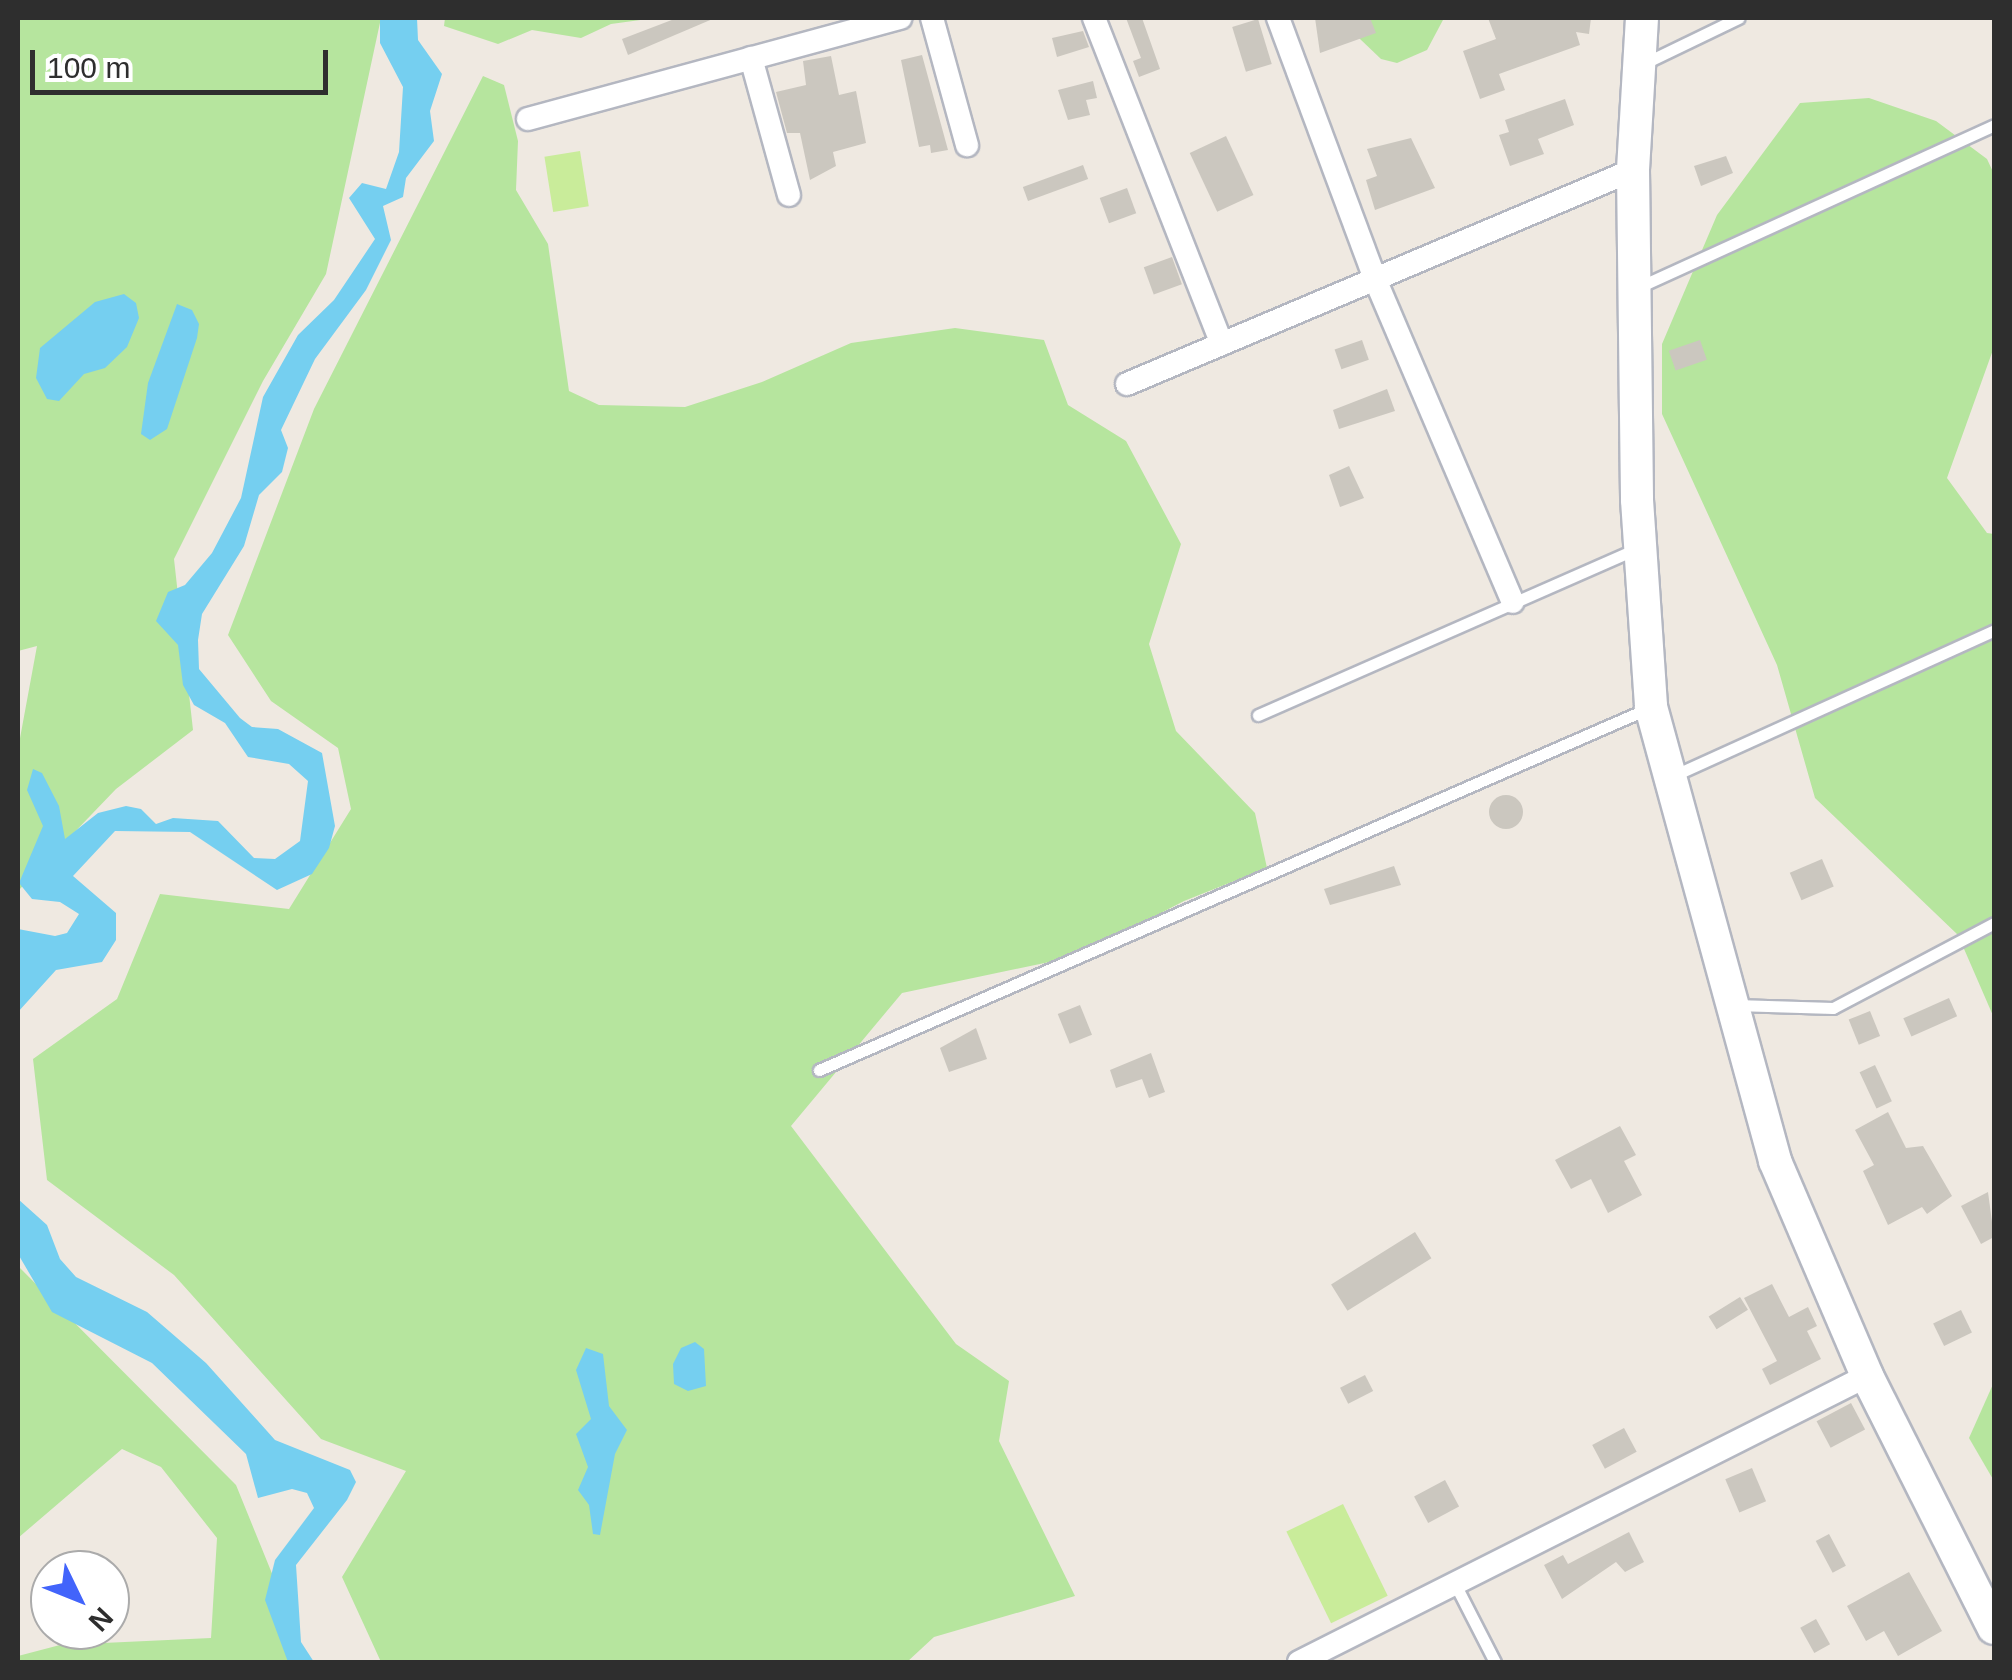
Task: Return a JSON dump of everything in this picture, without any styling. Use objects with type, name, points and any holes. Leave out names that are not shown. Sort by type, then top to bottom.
[{"type":"street","points":[[528,119],[901,18]]},
{"type":"street","points":[[932,18],[967,145]]},
{"type":"street","points":[[1094,18],[1222,344]]},
{"type":"street","points":[[1278,18],[1375,279],[1512,602]]},
{"type":"street","points":[[1642,18],[1634,170],[1638,548],[1651,707],[1775,1160],[1867,1376],[1994,1628]]},
{"type":"street","points":[[751,58],[789,194]]},
{"type":"street","points":[[1127,384],[1634,170]]},
{"type":"street","points":[[1300,1662],[1867,1376]]},
{"type":"lane","points":[[1638,67],[1738,18]]},
{"type":"lane","points":[[1635,288],[1994,125]]},
{"type":"lane","points":[[1258,715],[1638,548]]},
{"type":"lane","points":[[1670,778],[1994,630]]},
{"type":"lane","points":[[819,1070],[1651,707]]},
{"type":"lane","points":[[1730,1005],[1833,1008],[1994,923]]},
{"type":"lane","points":[[1454,1584],[1495,1662]]},
{"type":"green space","points":[[18,18],[381,18],[326,274],[263,381],[174,559],[193,730],[116,789],[18,891],[18,749],[37,646],[18,651]]},
{"type":"green space","points":[[445,18],[655,18],[611,24],[581,38],[532,30],[498,44],[444,26]]},
{"type":"green space","points":[[1338,18],[1444,18],[1427,50],[1397,63],[1381,59]]},
{"type":"green space","points":[[483,76],[504,85],[518,141],[516,190],[548,244],[569,391],[599,405],[685,407],[762,382],[851,343],[955,328],[1044,340],[1068,405],[1126,441],[1181,544],[1149,644],[1176,731],[1255,813],[1267,868],[1184,901],[1078,956],[902,993],[791,1126],[956,1344],[1009,1381],[999,1441],[1075,1596],[934,1637],[907,1662],[381,1662],[342,1577],[406,1471],[321,1439],[174,1275],[47,1180],[33,1059],[117,999],[160,894],[289,909],[351,809],[338,748],[271,701],[228,635],[314,409]]},
{"type":"green space","points":[[1869,98],[1936,121],[1987,159],[1994,174],[1994,347],[1947,478],[1987,533],[1994,534],[1994,1018],[1958,935],[1815,798],[1777,665],[1662,414],[1662,344],[1717,215],[1800,103]]},
{"type":"green space","points":[[580,151],[589,206],[553,212],[544,157]]},
{"type":"green space","points":[[18,1266],[236,1485],[308,1662],[18,1662],[18,1656],[41,1650],[130,1650],[130,1642],[211,1638],[217,1538],[161,1467],[122,1449],[18,1538]]},
{"type":"green space","points":[[1994,1382],[1994,1481],[1969,1438]]},
{"type":"green space","points":[[1343,1504],[1388,1596],[1331,1623],[1286,1532]]},
{"type":"water","points":[[380,18],[417,18],[418,40],[442,74],[430,111],[434,141],[406,178],[403,197],[383,206],[391,240],[366,290],[315,359],[281,430],[288,448],[282,472],[259,495],[244,546],[202,614],[198,640],[199,669],[240,718],[252,727],[278,729],[322,753],[335,826],[329,848],[312,874],[277,890],[190,832],[115,831],[73,876],[116,913],[116,940],[102,962],[56,970],[18,1012],[18,929],[55,936],[67,933],[79,914],[60,902],[32,899],[19,883],[43,826],[27,790],[33,769],[42,773],[59,806],[65,839],[98,813],[126,806],[141,809],[156,824],[173,818],[218,821],[254,858],[275,859],[300,841],[308,781],[289,764],[248,757],[225,723],[194,705],[183,685],[178,645],[156,621],[168,592],[185,585],[212,553],[241,498],[263,397],[298,335],[334,300],[375,239],[349,198],[362,183],[386,189],[399,152],[403,87],[380,43]]},
{"type":"water","points":[[124,294],[136,303],[139,318],[127,347],[105,368],[84,374],[59,401],[47,399],[36,378],[40,348],[95,302]]},
{"type":"water","points":[[177,304],[192,310],[199,324],[197,338],[167,429],[150,440],[141,434],[148,383]]},
{"type":"water","points":[[18,1199],[47,1225],[60,1259],[76,1277],[147,1312],[206,1363],[275,1440],[350,1470],[356,1482],[347,1500],[296,1565],[301,1642],[314,1662],[288,1662],[265,1600],[275,1560],[314,1508],[307,1493],[292,1489],[258,1498],[246,1454],[152,1363],[52,1312],[18,1254]]},
{"type":"water","points":[[695,1342],[704,1349],[706,1386],[688,1391],[674,1384],[673,1364],[681,1348]]},
{"type":"water","points":[[586,1348],[603,1354],[609,1406],[627,1430],[615,1454],[600,1535],[593,1534],[589,1505],[578,1490],[588,1467],[576,1434],[591,1419],[576,1370]]},
{"type":"building","points":[[677,18],[715,18],[628,55],[622,39]]},
{"type":"building","points":[[1126,18],[1142,18],[1160,69],[1139,77],[1133,61],[1141,58]]},
{"type":"building","points":[[1315,18],[1370,18],[1376,33],[1320,53]]},
{"type":"building","points":[[1488,18],[1591,18],[1589,34],[1576,32],[1580,45],[1499,74],[1505,90],[1480,99],[1463,51],[1496,39]]},
{"type":"building","points":[[1258,19],[1272,64],[1246,72],[1232,27]]},
{"type":"building","points":[[1083,31],[1089,47],[1057,57],[1052,38]]},
{"type":"building","points":[[922,55],[948,150],[931,153],[930,145],[919,147],[901,60]]},
{"type":"building","points":[[831,56],[839,95],[856,91],[866,143],[833,152],[836,166],[810,180],[800,133],[787,133],[776,92],[806,85],[803,61]]},
{"type":"building","points":[[1093,81],[1097,98],[1086,100],[1090,115],[1068,120],[1058,90]]},
{"type":"building","points":[[1565,99],[1574,125],[1538,139],[1544,154],[1510,166],[1499,135],[1509,132],[1505,120]]},
{"type":"building","points":[[1226,136],[1253,195],[1217,212],[1190,153]]},
{"type":"building","points":[[1411,138],[1435,188],[1375,210],[1366,180],[1377,176],[1367,149]]},
{"type":"building","points":[[1726,156],[1733,173],[1701,186],[1694,166]]},
{"type":"building","points":[[1083,165],[1088,179],[1028,201],[1023,187]]},
{"type":"building","points":[[1127,188],[1136,213],[1109,223],[1100,198]]},
{"type":"building","points":[[1172,257],[1182,284],[1154,295],[1144,267]]},
{"type":"building","points":[[1362,340],[1369,360],[1341,369],[1335,349]]},
{"type":"building","points":[[1700,340],[1707,360],[1676,371],[1669,351]]},
{"type":"building","points":[[1387,389],[1395,411],[1339,429],[1333,410]]},
{"type":"building","points":[[1349,466],[1364,498],[1340,507],[1329,475]]},
{"type":"building","points":[[1506,795],[1518,800],[1523,812],[1518,824],[1506,829],[1494,824],[1489,812],[1494,800]]},
{"type":"building","points":[[1822,859],[1834,887],[1802,900],[1790,873]]},
{"type":"building","points":[[1394,866],[1401,885],[1330,905],[1324,889]]},
{"type":"building","points":[[1949,998],[1957,1016],[1911,1037],[1903,1018]]},
{"type":"building","points":[[1080,1005],[1092,1035],[1070,1044],[1058,1014]]},
{"type":"building","points":[[1870,1011],[1880,1036],[1859,1045],[1849,1020]]},
{"type":"building","points":[[976,1028],[987,1059],[949,1072],[940,1048]]},
{"type":"building","points":[[1151,1053],[1165,1092],[1149,1098],[1142,1079],[1116,1088],[1110,1070]]},
{"type":"building","points":[[1875,1065],[1892,1101],[1876,1108],[1860,1072]]},
{"type":"building","points":[[1888,1112],[1906,1148],[1923,1146],[1952,1196],[1927,1214],[1922,1207],[1888,1225],[1863,1171],[1874,1165],[1855,1130]]},
{"type":"building","points":[[1620,1126],[1636,1155],[1624,1161],[1642,1195],[1608,1213],[1591,1179],[1571,1189],[1555,1160]]},
{"type":"building","points":[[1988,1192],[1994,1237],[1981,1244],[1961,1206]]},
{"type":"building","points":[[1415,1232],[1431,1258],[1347,1311],[1331,1284]]},
{"type":"building","points":[[1772,1284],[1789,1317],[1808,1307],[1817,1326],[1807,1331],[1821,1359],[1770,1385],[1762,1369],[1777,1361],[1744,1298]]},
{"type":"building","points":[[1740,1297],[1748,1310],[1717,1329],[1709,1317]]},
{"type":"building","points":[[1961,1310],[1972,1332],[1944,1346],[1933,1324]]},
{"type":"building","points":[[1365,1375],[1373,1391],[1348,1404],[1340,1388]]},
{"type":"building","points":[[1851,1403],[1865,1429],[1831,1448],[1817,1421]]},
{"type":"building","points":[[1624,1428],[1637,1452],[1605,1469],[1592,1445]]},
{"type":"building","points":[[1752,1468],[1766,1501],[1739,1512],[1725,1479]]},
{"type":"building","points":[[1445,1480],[1459,1506],[1428,1523],[1414,1496]]},
{"type":"building","points":[[1629,1532],[1644,1562],[1625,1572],[1616,1562],[1562,1599],[1544,1565],[1563,1555],[1568,1564]]},
{"type":"building","points":[[1829,1534],[1846,1566],[1833,1573],[1816,1541]]},
{"type":"building","points":[[1909,1572],[1942,1631],[1898,1656],[1884,1631],[1866,1641],[1847,1606]]},
{"type":"building","points":[[1816,1619],[1830,1644],[1814,1653],[1800,1628]]}]
